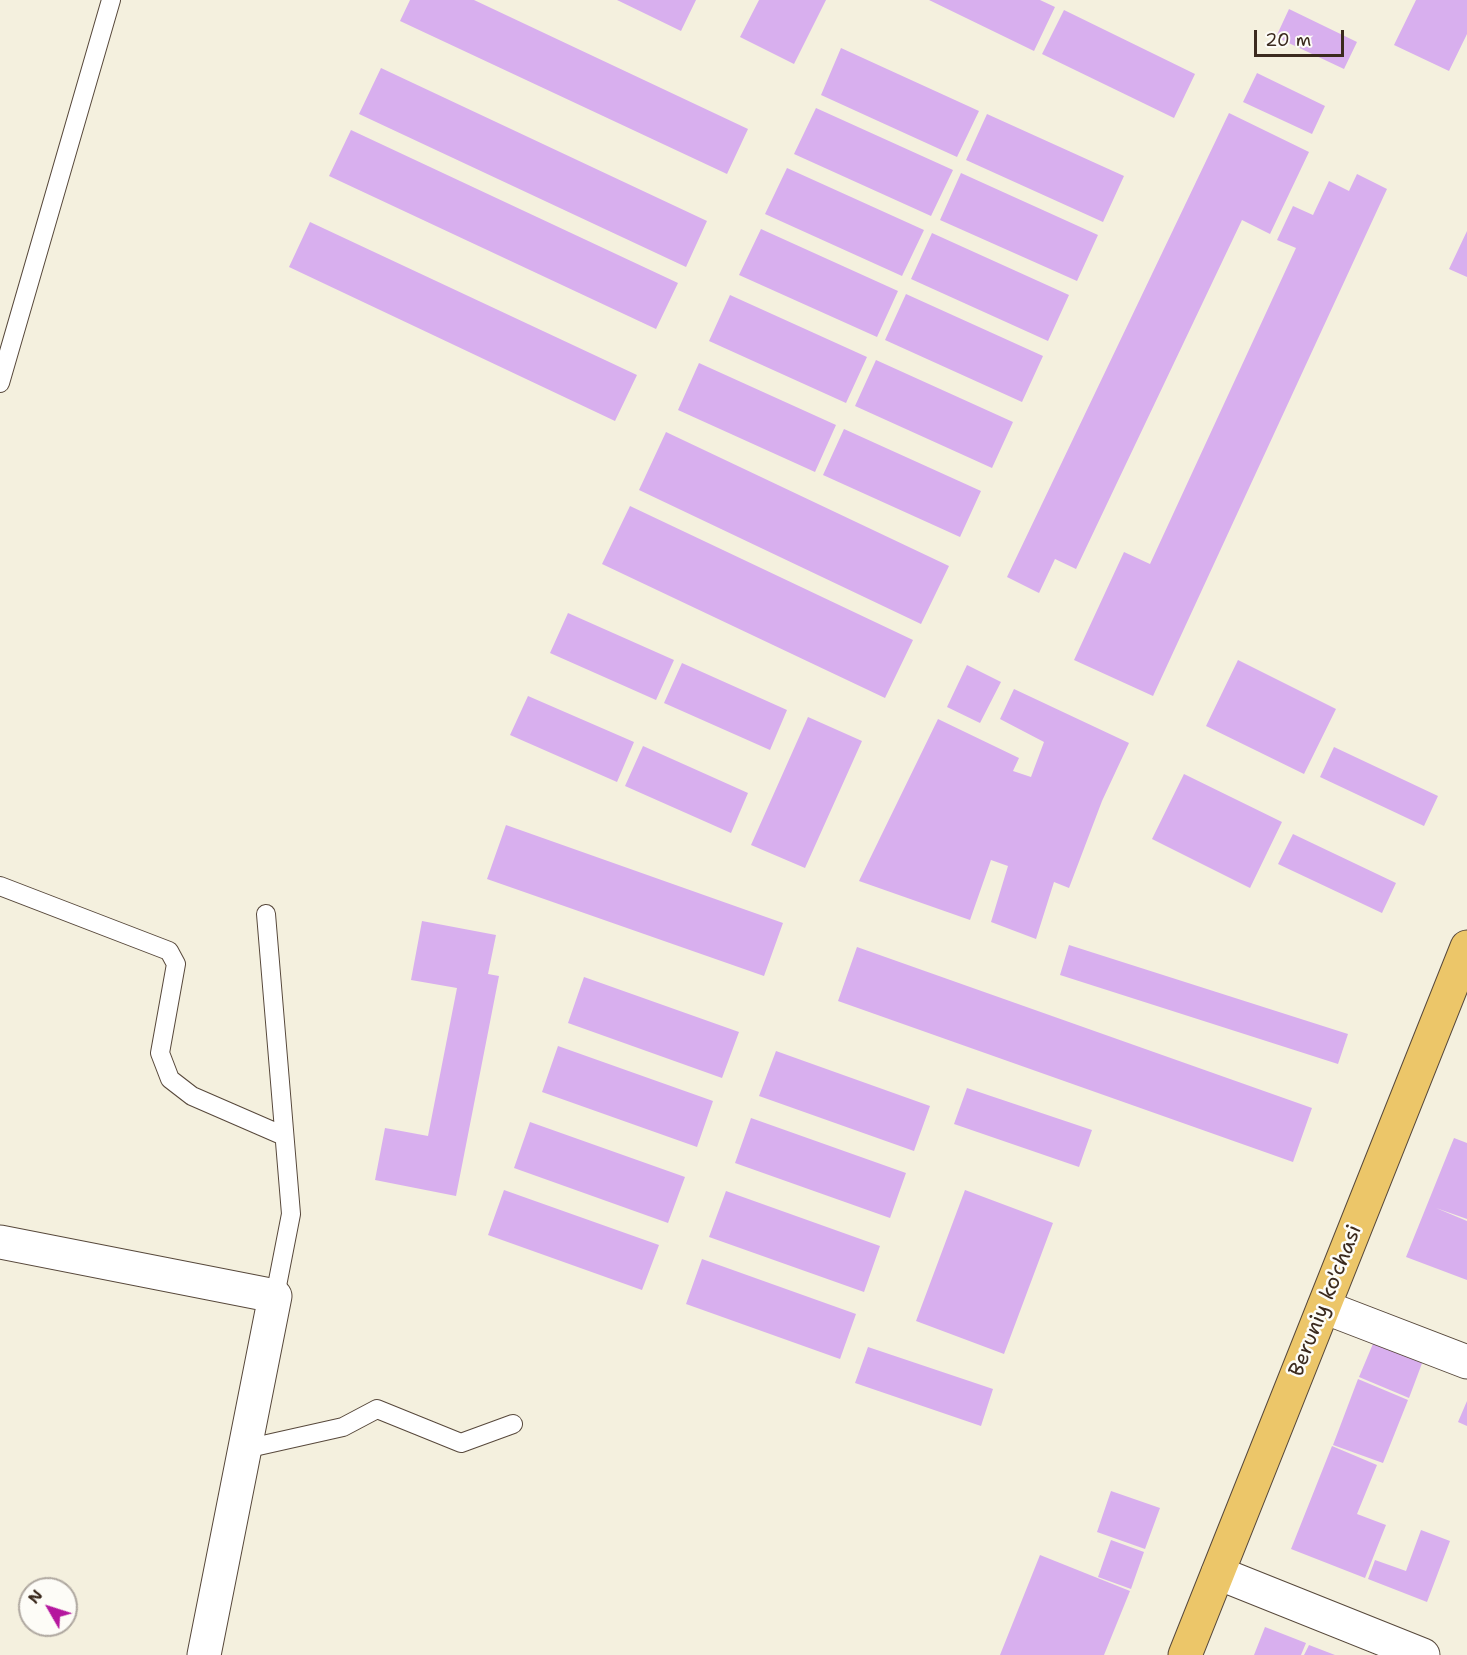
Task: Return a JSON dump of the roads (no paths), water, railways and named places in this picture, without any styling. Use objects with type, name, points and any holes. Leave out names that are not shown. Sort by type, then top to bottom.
[{"type":"main road","name":"Beruniy ko'chasi","points":[[1185,1655],[1467,947]]},
{"type":"street","points":[[0,1242],[275,1296],[204,1655]]},
{"type":"street","points":[[1324,1307],[1467,1362]]},
{"type":"street","points":[[1218,1573],[1423,1655]]},
{"type":"lane","points":[[0,383],[111,0]]},
{"type":"lane","points":[[0,886],[169,951],[176,964],[160,1053],[170,1079],[192,1096],[285,1136]]},
{"type":"lane","points":[[266,914],[291,1214],[275,1296]]},
{"type":"lane","points":[[244,1449],[344,1426],[377,1409],[461,1443],[513,1424]]}]
